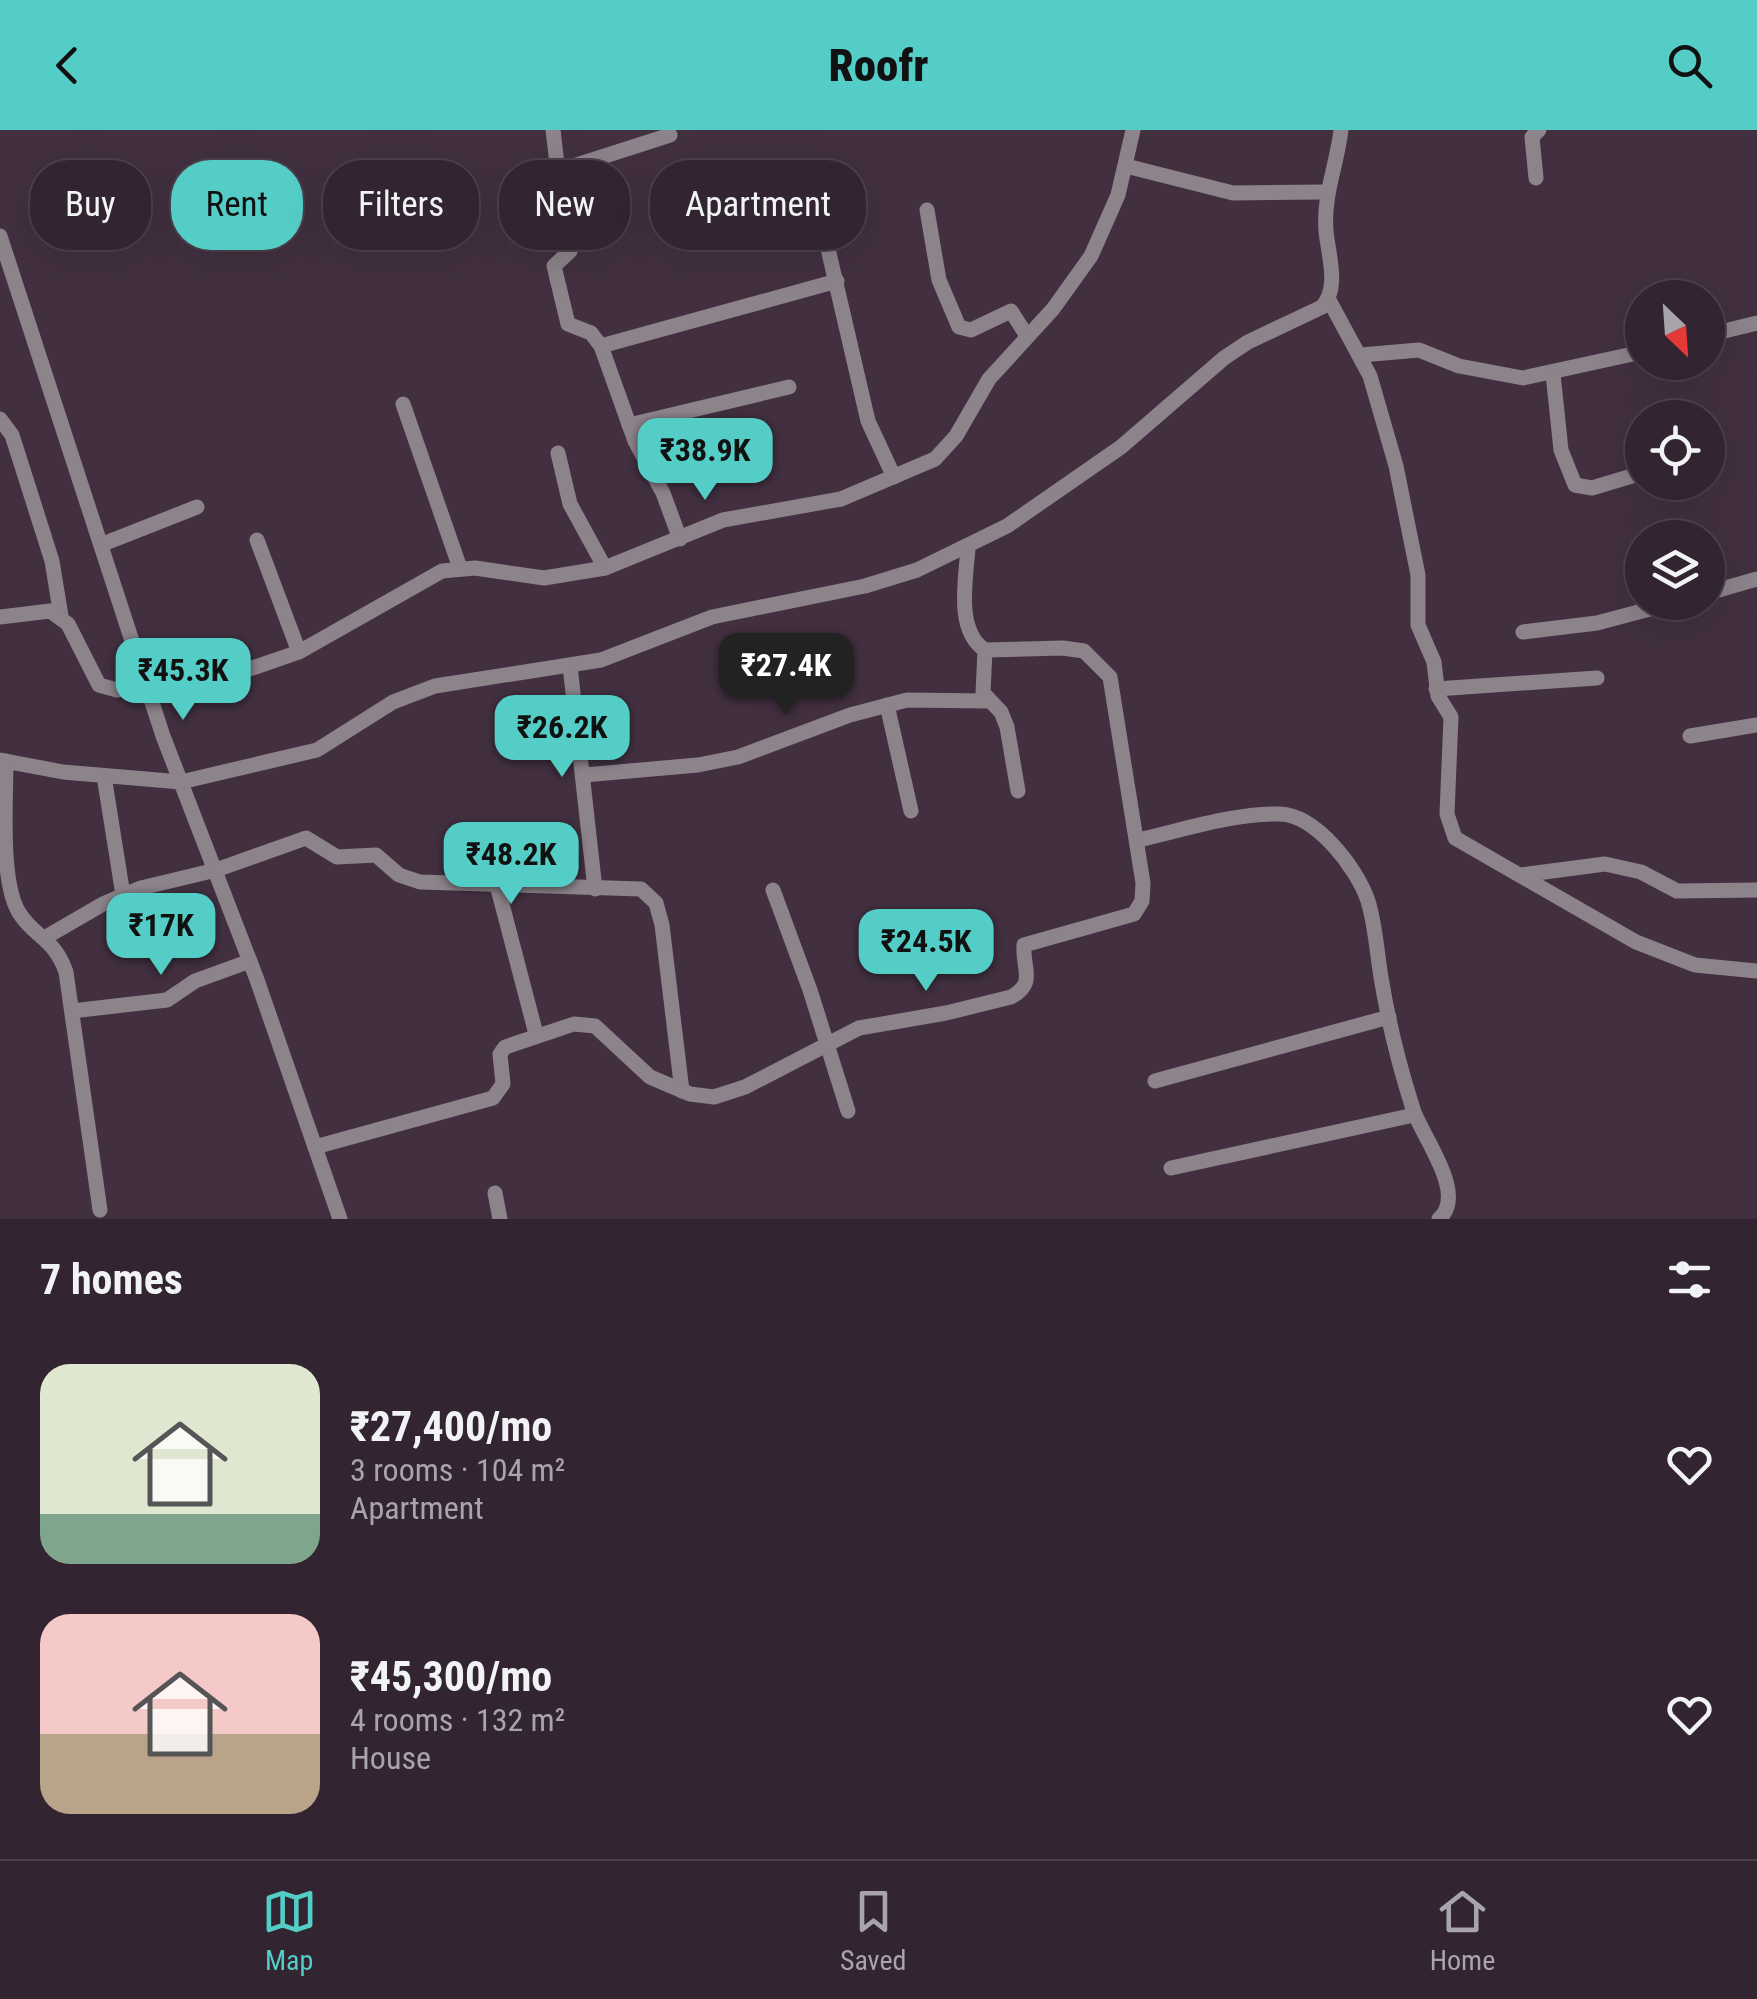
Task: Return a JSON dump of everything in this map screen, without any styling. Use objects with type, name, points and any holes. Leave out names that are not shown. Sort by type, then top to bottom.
[{"type":"street","points":[[553,130],[557,160]]},
{"type":"street","points":[[0,418],[12,436],[52,560],[60,616],[99,685],[117,690],[149,690],[234,674],[299,652],[360,620],[421,580],[460,568],[544,578],[605,568],[723,520],[811,506],[894,478],[946,451],[989,379],[1053,309],[1091,256],[1118,195],[1133,130]]},
{"type":"street","points":[[1341,130],[1326,192],[1329,300],[1361,355],[1396,466],[1418,575],[1418,625],[1434,662],[1436,689],[1451,717],[1446,814],[1450,827],[1466,846],[1615,932],[1681,961],[1757,970]]},
{"type":"street","points":[[1536,178],[1532,137],[1539,130]]},
{"type":"street","points":[[594,160],[670,135]]},
{"type":"street","points":[[1126,166],[1233,193],[1326,192]]},
{"type":"street","points":[[927,210],[936,267],[959,327],[966,331],[1011,311],[1027,336]]},
{"type":"street","points":[[0,236],[149,690],[340,1219]]},
{"type":"street","points":[[569,250],[554,266],[561,306],[572,328],[591,334],[601,346],[640,455],[663,493],[680,539]]},
{"type":"street","points":[[829,250],[868,421],[894,478]]},
{"type":"street","points":[[601,346],[836,281]]},
{"type":"street","points":[[100,1210],[66,972],[46,937],[27,923],[13,899],[3,761],[104,776],[182,782],[317,750],[393,702],[436,686],[570,666],[630,651],[712,618],[865,586],[968,548],[1121,447],[1196,380],[1248,342],[1329,300]]},
{"type":"street","points":[[1725,331],[1757,323]]},
{"type":"street","points":[[1361,355],[1419,350],[1507,378],[1552,374],[1625,356]]},
{"type":"street","points":[[1552,374],[1560,450],[1575,485],[1592,488],[1625,479]]},
{"type":"street","points":[[629,425],[789,387]]},
{"type":"street","points":[[403,404],[460,568]]},
{"type":"street","points":[[558,452],[570,504],[605,568]]},
{"type":"street","points":[[103,544],[198,507]]},
{"type":"street","points":[[258,540],[299,652]]},
{"type":"street","points":[[315,1147],[493,1098],[503,1084],[500,1054],[505,1046],[574,1024],[595,1026],[632,1064],[682,1091],[702,1096],[731,1093],[827,1042],[874,1024],[946,1014],[1020,992],[1029,976],[1024,945],[1134,914],[1142,901],[1143,882],[1110,677],[1084,651],[985,650],[972,637],[968,626],[968,548]]},
{"type":"street","points":[[1725,588],[1757,580]]},
{"type":"street","points":[[0,617],[41,610],[60,616]]},
{"type":"street","points":[[1523,632],[1596,624],[1625,616]]},
{"type":"street","points":[[985,650],[982,685],[986,701]]},
{"type":"street","points":[[570,666],[595,889]]},
{"type":"street","points":[[1436,689],[1597,678]]},
{"type":"street","points":[[584,776],[698,766],[738,757],[887,705],[936,699],[986,701],[1000,712],[1007,727],[1018,791]]},
{"type":"street","points":[[887,705],[911,811]]},
{"type":"street","points":[[1690,736],[1757,725]]},
{"type":"street","points":[[104,776],[123,895]]},
{"type":"street","points":[[1138,840],[1246,817],[1281,814],[1314,824],[1368,900],[1389,1017],[1414,1115],[1449,1195],[1447,1212],[1439,1219]]},
{"type":"street","points":[[46,937],[123,895],[216,870],[306,838],[337,857],[376,856],[399,875],[420,882],[641,890],[656,903],[662,925],[682,1091]]},
{"type":"street","points":[[1521,876],[1605,864],[1641,872],[1677,891],[1757,890]]},
{"type":"street","points":[[497,884],[536,1034]]},
{"type":"street","points":[[773,890],[848,1111]]},
{"type":"street","points":[[72,1012],[167,1000],[195,981],[250,961]]},
{"type":"street","points":[[1155,1081],[1389,1017]]},
{"type":"street","points":[[1171,1168],[1414,1115]]},
{"type":"street","points":[[495,1193],[500,1219]]}]
